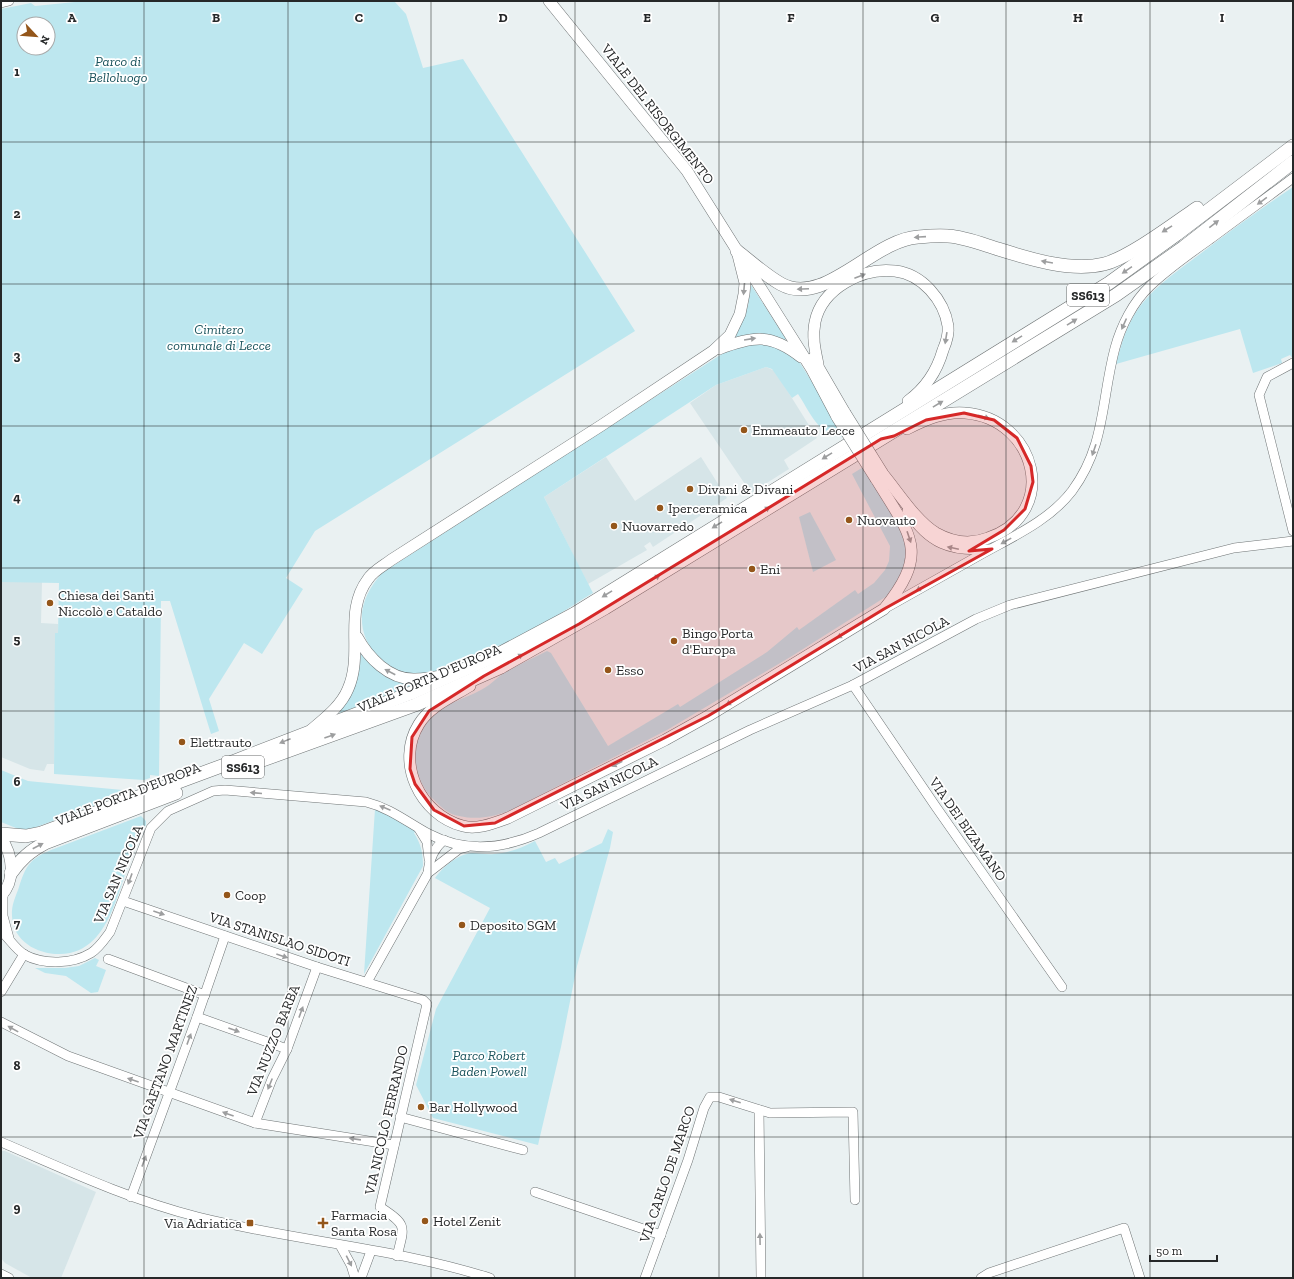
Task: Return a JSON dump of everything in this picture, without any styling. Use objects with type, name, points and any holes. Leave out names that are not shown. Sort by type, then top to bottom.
[{"type":"highway","name":"SS613","points":[[872,428],[1109,283],[1177,234],[1293,146]]},
{"type":"highway","points":[[738,251],[781,284],[794,289],[807,290],[824,284],[891,244],[916,237],[949,236],[1044,261],[1084,267],[1106,264],[1125,255],[1171,226],[1263,162],[1282,155]]},
{"type":"highway","name":"SS613","points":[[881,439],[1116,295],[1184,247],[1293,162]]},
{"type":"highway","name":"VIALE PORTA D'EUROPA","points":[[1,834],[26,836],[41,833],[227,764],[455,674],[574,614],[872,428]]},
{"type":"highway","name":"VIALE PORTA D'EUROPA","points":[[11,873],[20,860],[31,850],[45,843],[230,772],[416,704],[484,676],[579,624],[881,439]]},
{"type":"main road","name":"VIALE DEL RISORGIMENTO","points":[[548,1],[687,171],[814,366],[841,415],[879,476]]},
{"type":"main road","points":[[311,731],[338,705],[348,691],[355,667],[355,608],[359,592],[368,578],[379,568],[713,351],[730,335],[740,314],[745,283],[738,251]]},
{"type":"main road","points":[[814,366],[813,342],[815,321],[820,308],[831,294],[841,285],[855,277],[876,270],[896,271],[915,278],[931,289],[943,310],[948,327],[941,359],[932,376],[918,393],[872,428]]},
{"type":"main road","points":[[713,351],[748,339],[770,339],[791,349],[814,366]]},
{"type":"main road","points":[[879,476],[934,532],[948,539],[963,542],[979,542],[1004,530],[1025,509],[1033,482],[1031,466],[1017,438],[1007,428],[994,420],[980,416],[964,413],[944,415],[926,420],[894,436],[881,439]]},
{"type":"main road","points":[[484,676],[429,711],[419,724],[412,737],[410,770],[415,784],[434,810],[447,819],[464,826],[480,826],[508,818],[665,740],[715,712],[884,609],[898,593],[908,575],[912,559],[911,543],[906,528],[879,476]]},
{"type":"main road","points":[[356,634],[364,649],[375,662],[398,676],[414,680],[455,674]]},
{"type":"main road","name":"VIALE PORTA D'EUROPA","points":[[1,838],[11,859],[11,873],[2,895]]},
{"type":"street","points":[[1,3],[9,1]]},
{"type":"street","points":[[884,609],[1033,525],[1052,511],[1071,492],[1088,466],[1101,422],[1115,347],[1125,322],[1135,304],[1150,286],[1189,255],[1293,178]]},
{"type":"street","points":[[1293,363],[1267,377],[1259,395],[1293,531]]},
{"type":"street","points":[[879,476],[915,523],[928,537],[944,546],[962,550],[992,549]]},
{"type":"street","name":"VIA SAN NICOLA","points":[[1,931],[24,954],[36,959],[67,961],[92,952],[102,944],[110,932],[123,901],[146,836],[159,818],[168,811],[214,791],[225,790],[366,802],[388,809],[418,827],[444,840],[469,847],[498,846],[524,840],[750,730],[853,685],[976,619],[1010,605],[1234,548],[1293,540]]},
{"type":"street","name":"VIA DEI BIZAMANO","points":[[853,685],[1062,987]]},
{"type":"street","points":[[418,827],[427,842],[429,852],[428,873]]},
{"type":"street","points":[[441,861],[444,854],[444,840]]},
{"type":"street","points":[[429,861],[438,846],[444,840]]},
{"type":"street","points":[[368,982],[428,873],[441,861],[459,849],[469,847]]},
{"type":"street","name":"VIA SAN NICOLA","points":[[2,895],[3,916],[9,938]]},
{"type":"street","name":"VIA STANISLAO SIDOTI","points":[[123,901],[317,967],[423,1000],[427,1004]]},
{"type":"street","name":"VIA GAETANO MARTINEZ","points":[[131,1197],[225,936]]},
{"type":"street","points":[[1,992],[24,954]]},
{"type":"street","points":[[108,959],[205,995]]},
{"type":"street","name":"VIA NUZZO BARBA","points":[[255,1123],[272,1079],[287,1049],[317,967]]},
{"type":"street","name":"VIA NICOLÒ FERRANDO","points":[[397,1256],[402,1235],[402,1224],[397,1218],[380,1207],[427,1004]]},
{"type":"street","points":[[197,1017],[287,1049]]},
{"type":"street","points":[[1,1022],[68,1056],[255,1123],[394,1145]]},
{"type":"street","name":"VIA CARLO DE MARCO","points":[[645,1278],[688,1160],[704,1108],[710,1098],[719,1096],[770,1113],[853,1112],[855,1200]]},
{"type":"street","points":[[759,1110],[760,1278]]},
{"type":"street","points":[[400,1117],[523,1150]]},
{"type":"street","points":[[1,1142],[131,1197],[199,1217],[449,1265],[490,1278]]},
{"type":"street","points":[[535,1192],[661,1235]]},
{"type":"street","points":[[981,1278],[989,1273],[1124,1228],[1140,1278]]},
{"type":"street","points":[[340,1245],[351,1265],[355,1278]]},
{"type":"street","points":[[361,1278],[370,1251]]},
{"type":"street","points":[[1,1274],[9,1278]]},
{"type":"highlighted area","points":[[964,413],[994,420],[1017,438],[1031,466],[1033,482],[1025,509],[1004,530],[969,551],[992,549],[884,609],[708,716],[495,823],[464,826],[434,810],[415,784],[410,769],[412,737],[429,711],[484,676],[579,624],[881,439],[894,436],[926,420]]},
{"type":"shaded area","points":[[766,367],[775,371],[817,438],[784,460],[789,469],[751,493],[690,403],[716,385]]},
{"type":"shaded area","points":[[606,457],[635,501],[701,457],[727,498],[653,547],[650,542],[644,546],[647,550],[588,584],[544,497]]},
{"type":"shaded area","points":[[1,582],[42,582],[41,623],[58,624],[58,633],[56,633],[54,764],[47,764],[44,771],[30,769],[1,757]]},
{"type":"shaded area","points":[[2,1151],[96,1192],[61,1278],[32,1278],[5,1263],[1,1258]]},
{"type":"green space","name":"Cimitero comunale di Lecce","points":[[85,1],[394,1],[406,14],[423,68],[463,59],[635,331],[315,531],[286,578],[303,589],[262,654],[244,643],[209,699],[219,731],[211,734],[170,601],[161,601],[159,776],[150,775],[150,778],[144,780],[54,774],[55,633],[58,633],[59,583],[1,582],[1,9],[31,3],[35,6]]},
{"type":"green space","points":[[1293,187],[1293,359],[1290,355],[1281,359],[1282,363],[1253,373],[1240,329],[1116,364],[1124,336],[1137,310],[1163,282],[1259,210]]},
{"type":"green space","points":[[751,285],[786,339],[784,340],[778,337],[759,334],[734,339],[748,306]]},
{"type":"green space","points":[[768,343],[790,353],[800,363],[846,436],[837,436],[823,430],[812,417],[798,394],[792,398],[772,369],[766,367],[716,385],[544,497],[593,593],[522,636],[508,643],[484,650],[435,673],[418,676],[403,673],[388,665],[374,653],[369,646],[363,630],[362,612],[371,588],[382,573],[725,352],[740,345]]},
{"type":"green space","points":[[865,466],[903,528],[907,543],[906,563],[900,581],[887,596],[792,656],[667,730],[509,811],[497,815],[478,818],[456,815],[449,813],[428,793],[418,773],[416,751],[418,740],[429,720],[449,704],[482,689],[501,675],[547,651],[551,653],[608,746],[678,704],[680,707],[767,652],[797,627],[799,630],[855,590],[858,594],[874,583],[885,570],[889,561],[890,546],[852,474]]},
{"type":"green space","points":[[810,512],[836,560],[813,572],[799,517]]},
{"type":"green space","points":[[361,651],[411,684],[411,686],[340,713],[339,712],[349,698],[358,676]]},
{"type":"green space","points":[[1,770],[28,781],[133,791],[31,829],[21,830],[1,822]]},
{"type":"green space","points":[[375,809],[382,811],[416,831],[414,833],[421,849],[423,866],[364,974]]},
{"type":"green space","points":[[141,816],[146,821],[146,825],[137,840],[117,898],[109,917],[99,933],[87,946],[70,953],[60,954],[41,951],[24,942],[18,935],[14,926],[12,908],[24,873],[33,860],[51,850]]},
{"type":"green space","name":"Parco Robert Baden Powell","points":[[608,829],[613,832],[610,848],[577,966],[561,1047],[538,1145],[433,1118],[416,1085],[436,1009],[490,908],[435,878],[456,858],[461,856],[472,853],[505,853],[535,841],[546,862],[555,858],[559,864],[602,843]]},
{"type":"green space","points":[[95,958],[99,960],[96,966],[106,970],[98,992],[91,993],[66,976],[45,973],[35,968],[65,968],[79,966]]},
{"type":"place","name":"Emmeauto Lecce","points":[[744,430]]},
{"type":"place","name":"Divani & Divani","points":[[690,489]]},
{"type":"place","name":"Iperceramica","points":[[660,508]]},
{"type":"place","name":"Nuovauto","points":[[849,520]]},
{"type":"place","name":"Nuovarredo","points":[[614,526]]},
{"type":"place","name":"Eni","points":[[752,569]]},
{"type":"place","name":"Chiesa dei Santi Niccolò e Cataldo","points":[[50,603]]},
{"type":"place","name":"Bingo Porta d'Europa","points":[[674,641]]},
{"type":"place","name":"Esso","points":[[608,670]]},
{"type":"place","name":"Elettrauto","points":[[182,742]]},
{"type":"place","name":"Coop","points":[[227,895]]},
{"type":"place","name":"Deposito SGM","points":[[462,925]]},
{"type":"place","name":"Bar Hollywood","points":[[421,1107]]},
{"type":"place","name":"Hotel Zenit","points":[[425,1221]]},
{"type":"place","name":"Via Adriatica","points":[[250,1223]]},
{"type":"place","name":"Farmacia Santa Rosa","points":[[323,1223]]},
{"type":"park label","name":"Parco di Belloluogo","points":[[118,70]]}]
